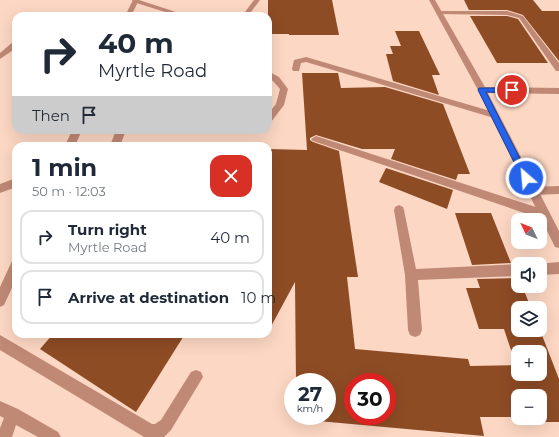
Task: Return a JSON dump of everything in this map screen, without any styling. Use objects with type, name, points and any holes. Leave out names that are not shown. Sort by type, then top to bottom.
[{"type":"street","points":[[248,12],[257,0]]},
{"type":"street","points":[[432,0],[482,90],[544,213]]},
{"type":"street","points":[[130,12],[135,1],[172,12]]},
{"type":"street","points":[[439,13],[507,13],[522,17],[559,69]]},
{"type":"street","points":[[0,57],[12,47]]},
{"type":"street","points":[[296,68],[297,62],[306,59],[494,115]]},
{"type":"street","points":[[272,76],[284,88],[280,104],[272,115]]},
{"type":"street","points":[[482,90],[559,91]]},
{"type":"street","points":[[316,139],[539,213]]},
{"type":"street","points":[[0,189],[12,184]]},
{"type":"street","points":[[532,191],[559,190]]},
{"type":"street","points":[[399,210],[411,275],[415,330]]},
{"type":"street","points":[[547,219],[559,243]]},
{"type":"street","points":[[547,269],[559,268]]},
{"type":"street","points":[[411,275],[511,270]]},
{"type":"street","points":[[0,301],[12,274]]},
{"type":"street","points":[[0,342],[150,432],[158,432],[166,425],[196,377]]},
{"type":"street","points":[[4,437],[7,411],[54,437]]},
{"type":"building","points":[[268,0],[332,0],[339,35],[272,34],[272,12],[268,12]]},
{"type":"building","points":[[464,0],[533,0],[542,11],[559,11],[559,61],[523,15],[507,10],[469,10]]},
{"type":"building","points":[[470,16],[507,16],[518,19],[548,63],[497,63]]},
{"type":"building","points":[[395,31],[419,31],[440,75],[432,75],[439,95],[393,81],[386,54],[393,54],[390,46],[401,46]]},
{"type":"building","points":[[302,73],[338,73],[341,88],[385,87],[443,104],[470,174],[458,174],[456,180],[391,159],[395,149],[362,149],[316,135],[310,138],[313,142],[339,151],[358,277],[347,277],[355,349],[468,359],[470,366],[511,365],[511,381],[547,381],[547,348],[559,379],[559,422],[547,422],[547,389],[511,389],[511,417],[480,417],[484,436],[362,425],[396,425],[396,373],[344,373],[344,423],[336,423],[336,373],[296,373],[295,282],[272,325],[272,149],[307,150]]},
{"type":"building","points":[[386,168],[453,190],[447,209],[379,182]]},
{"type":"building","points":[[455,213],[491,213],[511,263],[472,265]]},
{"type":"building","points":[[511,278],[511,293],[525,293],[528,301],[511,301],[511,337],[543,337],[546,345],[511,345],[511,350],[504,329],[479,329],[466,288],[480,288],[477,279]]},
{"type":"building","points":[[50,338],[182,338],[136,412],[40,349]]},
{"type":"route","points":[[512,90],[482,90],[526,178]]}]
